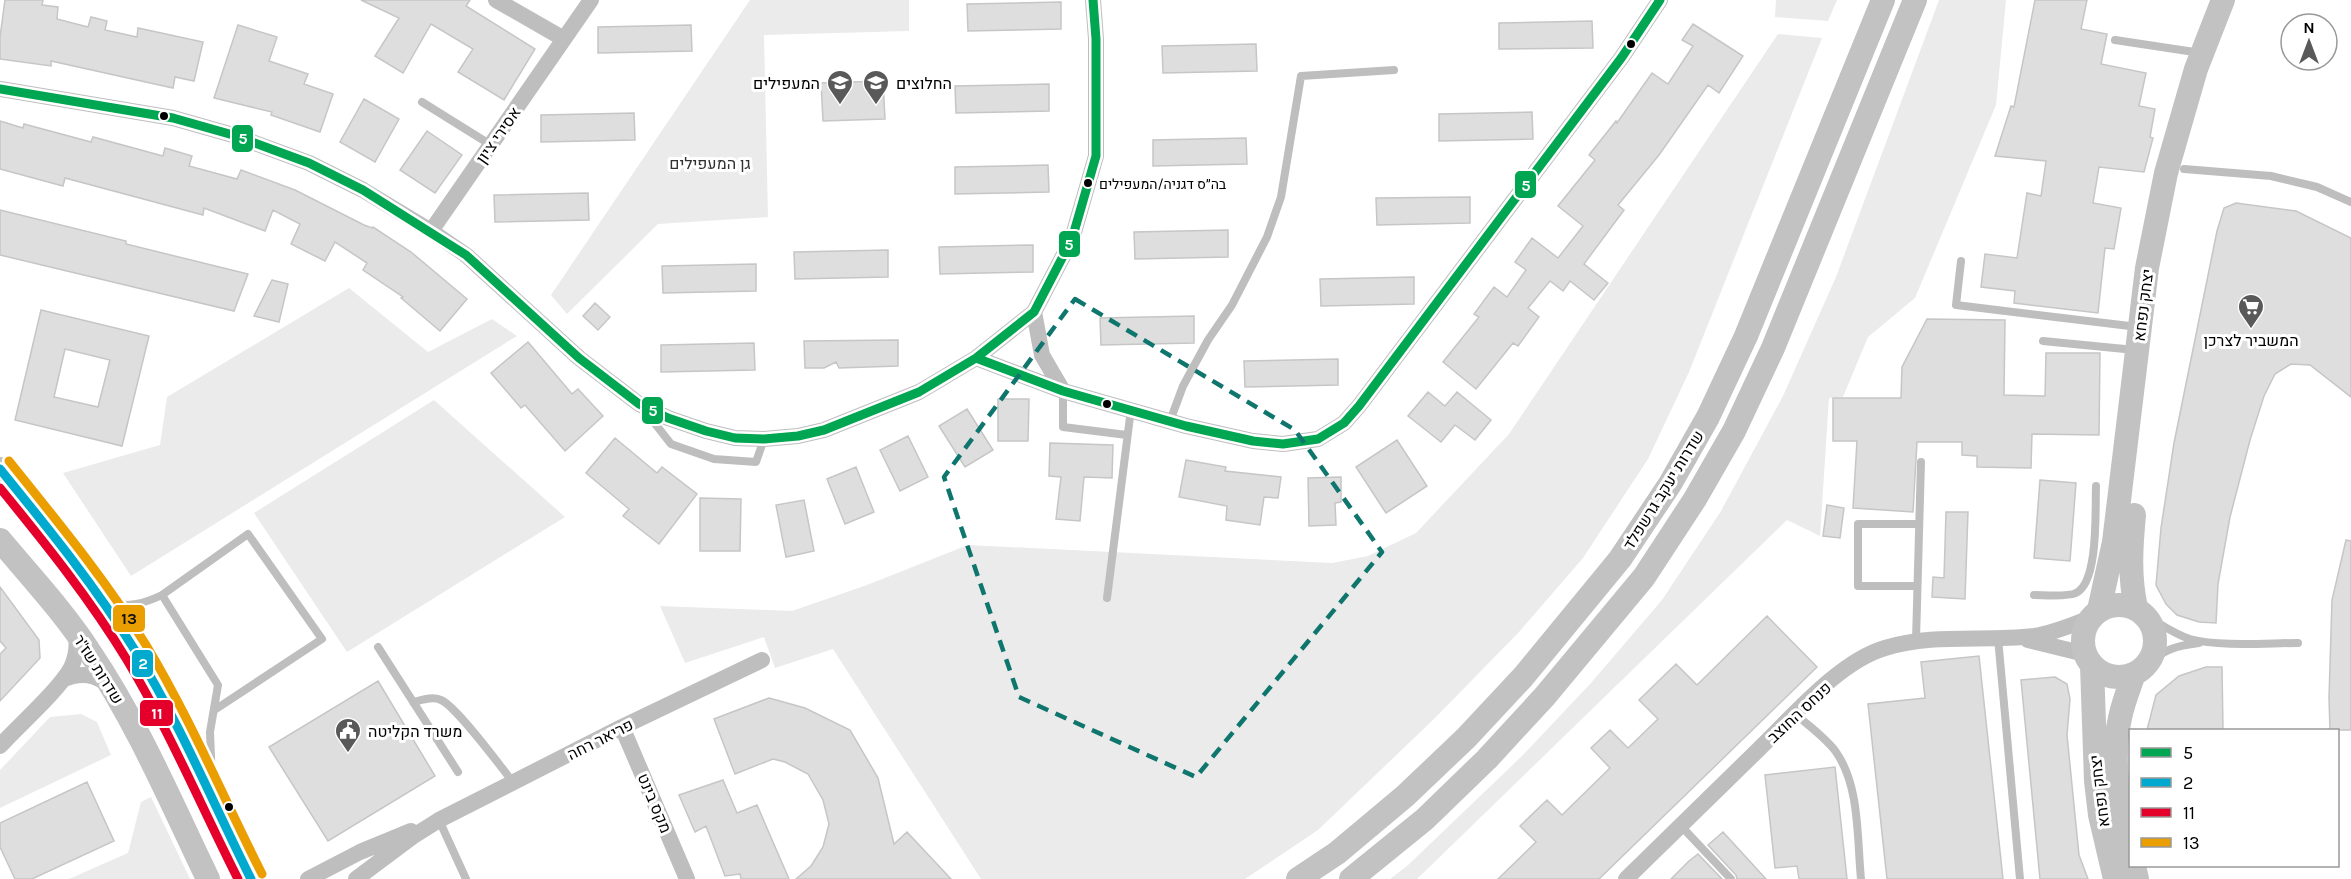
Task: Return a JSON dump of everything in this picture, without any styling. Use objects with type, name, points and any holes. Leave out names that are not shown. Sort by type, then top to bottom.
[{"type":"main road","name":"שדרות יעקב גרשפלד","points":[[1298,879],[1337,853],[1405,796],[1466,738],[1523,677],[1620,559],[1670,484],[1708,417],[1741,346],[1883,0]]},
{"type":"main road","name":"שדרות יעקב גרשפלד","points":[[1351,879],[1425,819],[1487,759],[1545,696],[1644,577],[1695,499],[1734,431],[1773,348],[1915,0]]},
{"type":"main road","name":"יצחק נפחא","points":[[2095,614],[2114,542],[2147,268],[2166,173],[2202,53],[2221,4]]},
{"type":"main road","name":"יצחק נפחא","points":[[2140,611],[2131,576],[2131,544],[2164,271],[2221,4]]},
{"type":"main road","points":[[0,469],[105,603],[137,653],[252,879]]},
{"type":"main road","name":"שדרות שז\"ר","points":[[0,540],[75,629],[112,688],[138,735],[208,879]]},
{"type":"main road","points":[[2123,604],[2140,611],[2151,624],[2156,645],[2153,655],[2140,669],[2123,677],[2101,672],[2088,660],[2083,632],[2095,614],[2111,605],[2123,604]]},
{"type":"main road","name":"יצחק נפחא","points":[[2088,660],[2100,815],[2115,879]]},
{"type":"main road","name":"יצחק נפחא","points":[[2129,848],[2121,812],[2116,745],[2119,719],[2140,669]]},
{"type":"street","points":[[496,0],[564,39]]},
{"type":"street","name":"אסירי ציון","points":[[431,231],[591,0]]},
{"type":"street","points":[[0,88],[173,118],[233,135],[309,162],[363,190],[466,255],[579,358],[639,404],[668,418],[706,431],[735,438],[764,439],[798,436],[824,430],[919,392],[976,358],[1034,312],[1072,239],[1096,156],[1096,39],[1093,0]]},
{"type":"street","points":[[976,358],[1063,391],[1253,441],[1283,444],[1318,439],[1344,423],[1622,57],[1660,0]]},
{"type":"street","points":[[1034,312],[1042,355],[1063,391]]},
{"type":"street","name":"פנחס החוצב","points":[[1626,879],[1796,714],[1857,660],[1882,649],[1916,640],[2036,636],[2065,628],[2095,614]]},
{"type":"street","points":[[0,746],[64,679],[73,662],[76,646],[75,629]]},
{"type":"street","name":"פנחס החוצב","points":[[2015,637],[2088,660]]},
{"type":"street","name":"פריאר רחה","points":[[356,879],[439,820],[622,727],[762,660]]},
{"type":"street","points":[[64,679],[85,674],[102,680],[112,688]]},
{"type":"street","name":"מקס בינט","points":[[622,727],[687,879]]},
{"type":"street","name":"פריאר רחה","points":[[308,879],[360,852],[439,820]]},
{"type":"lane","points":[[2115,40],[2202,53]]},
{"type":"lane","points":[[1170,421],[1183,386],[1208,340],[1233,305],[1268,237],[1281,197],[1301,76],[1394,70]]},
{"type":"lane","points":[[422,102],[491,145]]},
{"type":"lane","points":[[2184,169],[2271,176],[2317,187],[2351,202]]},
{"type":"lane","points":[[1961,261],[1956,304],[2139,339]]},
{"type":"lane","points":[[2043,341],[2139,339]]},
{"type":"lane","points":[[1063,391],[1063,427],[1127,435]]},
{"type":"lane","points":[[639,404],[671,444],[714,459],[756,462],[764,439]]},
{"type":"lane","points":[[1107,598],[1131,409]]},
{"type":"lane","points":[[1916,640],[1921,462]]},
{"type":"lane","points":[[2095,614],[2086,585],[2091,567],[2096,486]]},
{"type":"lane","points":[[1917,586],[1858,586],[1858,524],[1919,524]]},
{"type":"lane","points":[[105,603],[126,606],[142,605],[162,595],[248,534],[322,639],[216,709]]},
{"type":"lane","points":[[2034,595],[2075,594],[2086,585]]},
{"type":"lane","points":[[162,595],[218,685],[216,709],[210,732],[213,804]]},
{"type":"lane","points":[[2140,611],[2176,633],[2191,639],[2209,642]]},
{"type":"lane","points":[[1998,638],[2020,879]]},
{"type":"lane","points":[[2140,669],[2163,651],[2175,646],[2209,642],[2298,643]]},
{"type":"lane","points":[[378,647],[458,772]]},
{"type":"lane","points":[[413,702],[428,698],[442,700],[455,711],[513,782]]},
{"type":"lane","points":[[1796,714],[1835,750],[1845,766],[1852,785],[1861,879]]},
{"type":"lane","points":[[439,820],[466,879]]},
{"type":"lane","points":[[1681,826],[1731,879]]},
{"type":"highlighted area","points":[[1075,299],[1295,430],[1382,552],[1196,777],[1019,697],[944,477]]},
{"type":"green space","name":"גן המעפילים","points":[[750,0],[909,0],[909,31],[764,35],[768,217],[658,224],[567,314],[551,295]]},
{"type":"green space","points":[[1776,0],[1837,0],[1828,21],[1775,17]]},
{"type":"green space","points":[[1939,0],[2006,0],[1996,105],[1915,298],[1868,337],[1843,397],[1829,398],[1820,536],[1787,520],[1417,879],[1390,879],[1407,866],[1522,756],[1591,683],[1662,600],[1721,511],[1783,396],[1836,277]]},
{"type":"green space","points":[[1778,34],[1822,38],[1689,372],[1648,459],[1583,558],[1519,632],[1435,718],[1318,830],[1245,879],[981,879],[833,649],[775,668],[764,637],[685,663],[660,606],[792,611],[867,585],[968,545],[1332,563],[1368,556],[1416,533],[1509,434]]},
{"type":"green space","points":[[349,288],[428,352],[492,319],[517,336],[131,576],[63,473],[160,445],[167,397]]},
{"type":"green space","points":[[434,400],[565,517],[347,652],[254,513]]},
{"type":"green space","points":[[81,714],[97,722],[111,755],[0,808],[0,770],[50,717]]},
{"type":"green space","points":[[151,797],[190,879],[69,879],[128,853],[141,802]]},
{"type":"building","points":[[5,0],[43,0],[42,5],[58,7],[57,19],[88,27],[91,17],[107,21],[105,30],[137,37],[138,28],[203,42],[194,81],[175,77],[173,88],[51,61],[51,66],[0,59],[0,37]]},
{"type":"building","points":[[361,0],[470,0],[466,6],[535,49],[504,100],[458,72],[473,49],[431,24],[403,73],[375,56],[399,18]]},
{"type":"building","points":[[2035,0],[2087,0],[2081,29],[2107,34],[2101,64],[2146,73],[2139,106],[2155,109],[2150,137],[2153,138],[2144,172],[2099,167],[2093,203],[2121,208],[2114,249],[2105,248],[2098,313],[2014,303],[2015,291],[1981,287],[1985,254],[2017,258],[2027,193],[2041,196],[2046,161],[1995,156],[2011,106],[2014,107]]},
{"type":"building","points":[[1061,2],[1061,29],[968,31],[967,4]]},
{"type":"building","points":[[1592,21],[1593,48],[1499,49],[1499,23]]},
{"type":"building","points":[[1693,24],[1743,56],[1719,93],[1708,85],[1659,155],[1618,205],[1624,210],[1584,264],[1608,283],[1594,300],[1570,281],[1563,291],[1550,281],[1528,308],[1539,317],[1518,346],[1513,343],[1476,389],[1443,362],[1479,317],[1474,314],[1494,287],[1507,297],[1526,270],[1515,262],[1532,238],[1558,258],[1583,226],[1558,206],[1595,160],[1589,155],[1616,121],[1617,123],[1652,73],[1668,84],[1693,46],[1682,40]]},
{"type":"building","points":[[238,25],[277,37],[269,61],[308,74],[304,84],[333,94],[320,132],[271,115],[272,112],[214,98]]},
{"type":"building","points":[[691,25],[692,51],[598,53],[598,27]]},
{"type":"building","points":[[1256,44],[1257,71],[1163,73],[1162,46]]},
{"type":"building","points":[[883,81],[885,119],[823,121],[821,83]]},
{"type":"building","points":[[1049,84],[1049,111],[956,113],[955,86]]},
{"type":"building","points":[[364,99],[399,119],[375,162],[340,142]]},
{"type":"building","points":[[1532,112],[1533,139],[1439,141],[1439,114]]},
{"type":"building","points":[[634,113],[635,140],[541,142],[541,115]]},
{"type":"building","points":[[0,121],[23,128],[24,124],[91,142],[93,137],[163,156],[165,148],[192,156],[189,166],[237,179],[241,170],[295,190],[364,225],[373,227],[411,252],[467,299],[440,331],[401,298],[403,297],[363,270],[367,263],[335,242],[325,261],[291,244],[300,224],[273,210],[265,231],[204,208],[203,215],[65,178],[63,186],[0,169]]},
{"type":"building","points":[[427,131],[462,155],[435,193],[400,170]]},
{"type":"building","points":[[1246,138],[1247,164],[1153,166],[1153,140]]},
{"type":"building","points":[[1048,165],[1049,192],[955,194],[955,167]]},
{"type":"building","points":[[588,193],[589,220],[495,222],[494,195]]},
{"type":"building","points":[[1470,197],[1470,223],[1377,225],[1376,198]]},
{"type":"building","points":[[2236,203],[2296,211],[2351,238],[2351,397],[2310,365],[2291,364],[2275,374],[2264,396],[2250,440],[2230,517],[2218,584],[2216,623],[2199,622],[2177,615],[2166,604],[2156,585],[2161,528],[2174,443],[2217,231],[2224,208]]},
{"type":"building","points":[[0,210],[248,274],[234,311],[0,255]]},
{"type":"building","points":[[1228,230],[1228,257],[1135,259],[1134,232]]},
{"type":"building","points":[[1033,245],[1033,272],[940,274],[939,247]]},
{"type":"building","points":[[888,250],[888,277],[795,279],[794,252]]},
{"type":"building","points":[[756,264],[756,291],[663,293],[662,266]]},
{"type":"building","points":[[1414,277],[1414,304],[1321,306],[1320,279]]},
{"type":"building","points":[[272,280],[288,284],[279,322],[254,316]]},
{"type":"building","points":[[595,303],[610,317],[598,330],[583,316]]},
{"type":"building","points":[[41,310],[149,336],[122,446],[15,420]],"holes":[[[65,349],[110,360],[98,407],[54,397]]]},
{"type":"building","points":[[1194,316],[1194,343],[1101,345],[1100,318]]},
{"type":"building","points":[[1927,319],[2005,320],[2004,395],[2045,396],[2046,353],[2100,353],[2099,435],[2032,434],[2031,468],[1977,467],[1977,456],[1962,455],[1962,442],[1917,442],[1913,512],[1853,508],[1857,441],[1833,441],[1833,398],[1901,398],[1902,367]]},
{"type":"building","points":[[898,340],[898,366],[839,368],[836,362],[824,368],[805,368],[804,341]]},
{"type":"building","points":[[528,342],[572,394],[578,389],[603,416],[565,451],[525,405],[521,408],[491,373]]},
{"type":"building","points":[[754,343],[755,370],[661,372],[661,345]]},
{"type":"building","points":[[1338,359],[1338,385],[1245,387],[1244,361]]},
{"type":"building","points":[[1428,392],[1445,406],[1457,392],[1491,420],[1475,440],[1455,425],[1441,442],[1408,416]]},
{"type":"building","points":[[998,399],[1029,399],[1028,441],[998,441]]},
{"type":"building","points":[[967,409],[993,450],[965,467],[939,426]]},
{"type":"building","points":[[908,436],[928,477],[900,491],[880,450]]},
{"type":"building","points":[[615,438],[657,473],[662,467],[697,494],[659,544],[623,516],[629,509],[586,473]]},
{"type":"building","points":[[1397,440],[1427,486],[1386,513],[1356,467]]},
{"type":"building","points":[[1050,443],[1113,445],[1112,478],[1084,477],[1080,521],[1056,519],[1061,477],[1049,476]]},
{"type":"building","points":[[1186,460],[1226,467],[1225,471],[1281,477],[1278,498],[1264,497],[1260,525],[1226,520],[1227,506],[1179,497]]},
{"type":"building","points":[[856,467],[874,512],[845,524],[827,479]]},
{"type":"building","points":[[1341,477],[1341,502],[1335,503],[1336,525],[1309,526],[1308,478]]},
{"type":"building","points":[[2040,480],[2076,483],[2070,561],[2034,558]]},
{"type":"building","points":[[700,498],[741,499],[740,551],[700,551]]},
{"type":"building","points":[[804,500],[814,551],[786,557],[776,505]]},
{"type":"building","points":[[1827,505],[1844,508],[1840,538],[1823,536]]},
{"type":"building","points":[[1946,512],[1968,512],[1965,599],[1932,597],[1933,577],[1944,578]]},
{"type":"building","points":[[2346,540],[2351,541],[2351,730],[2330,729],[2332,600]]},
{"type":"building","points":[[0,587],[39,640],[40,658],[0,701],[0,654],[6,648],[0,641]]},
{"type":"building","points":[[1767,616],[1817,667],[1599,879],[1498,879],[1536,842],[1520,826],[1547,800],[1562,815],[1610,768],[1591,748],[1610,730],[1628,748],[1658,719],[1639,700],[1676,664],[1697,685]]},
{"type":"building","points":[[1979,656],[2003,879],[1887,879],[1868,704],[1925,698],[1921,662]]},
{"type":"building","points":[[2206,667],[2222,667],[2223,729],[2147,729],[2156,695],[2179,676]]},
{"type":"building","points":[[2055,677],[2067,684],[2070,699],[2067,735],[2079,855],[2088,879],[2040,879],[2021,680]]},
{"type":"building","name":"משרד הקליטה","points":[[378,681],[435,776],[328,841],[269,747]]},
{"type":"building","points":[[769,698],[805,708],[850,730],[878,778],[894,844],[907,832],[951,879],[796,879],[811,866],[823,847],[829,824],[823,800],[808,774],[785,762],[773,759],[735,774],[714,719]]},
{"type":"building","points":[[1835,767],[1847,879],[1799,879],[1797,866],[1775,868],[1765,775]]},
{"type":"building","points":[[723,780],[737,813],[757,805],[789,879],[741,879],[740,874],[725,876],[706,826],[695,832],[679,795]]},
{"type":"building","points":[[87,782],[114,841],[32,879],[15,879],[0,847],[0,823]]},
{"type":"building","points":[[1723,832],[1766,879],[1737,879],[1736,875],[1708,845]]},
{"type":"building","points":[[1698,854],[1722,879],[1671,879],[1689,861]]},
{"type":"transit line","name":"5","points":[[0,89],[173,118],[233,135],[309,163],[363,190],[466,255],[579,358],[639,404],[668,418],[706,431],[735,438],[764,439],[798,436],[824,430],[919,392],[976,358],[1034,312],[1072,239],[1096,156],[1096,39],[1093,0]]},
{"type":"transit line","name":"5","points":[[976,358],[1063,391],[1186,426],[1253,441],[1283,444],[1318,439],[1344,423],[1359,406],[1622,57],[1660,0]]},
{"type":"transit line","name":"13","points":[[9,461],[98,574],[146,645],[192,729],[262,874]]},
{"type":"transit line","name":"2","points":[[0,469],[88,581],[136,652],[182,735],[251,879]]},
{"type":"transit line","name":"11","points":[[0,488],[82,593],[113,637],[171,741],[238,879]]},
{"type":"place","name":"המעפילים","points":[[840,106]]},
{"type":"place","name":"החלוצים","points":[[876,106]]},
{"type":"place","name":"בה״ס דגניה/המעפילים","points":[[1088,183]]},
{"type":"place","name":"המשביר לצרכן","points":[[2251,330]]},
{"type":"place","name":"משרד הקליטה","points":[[348,754]]}]
